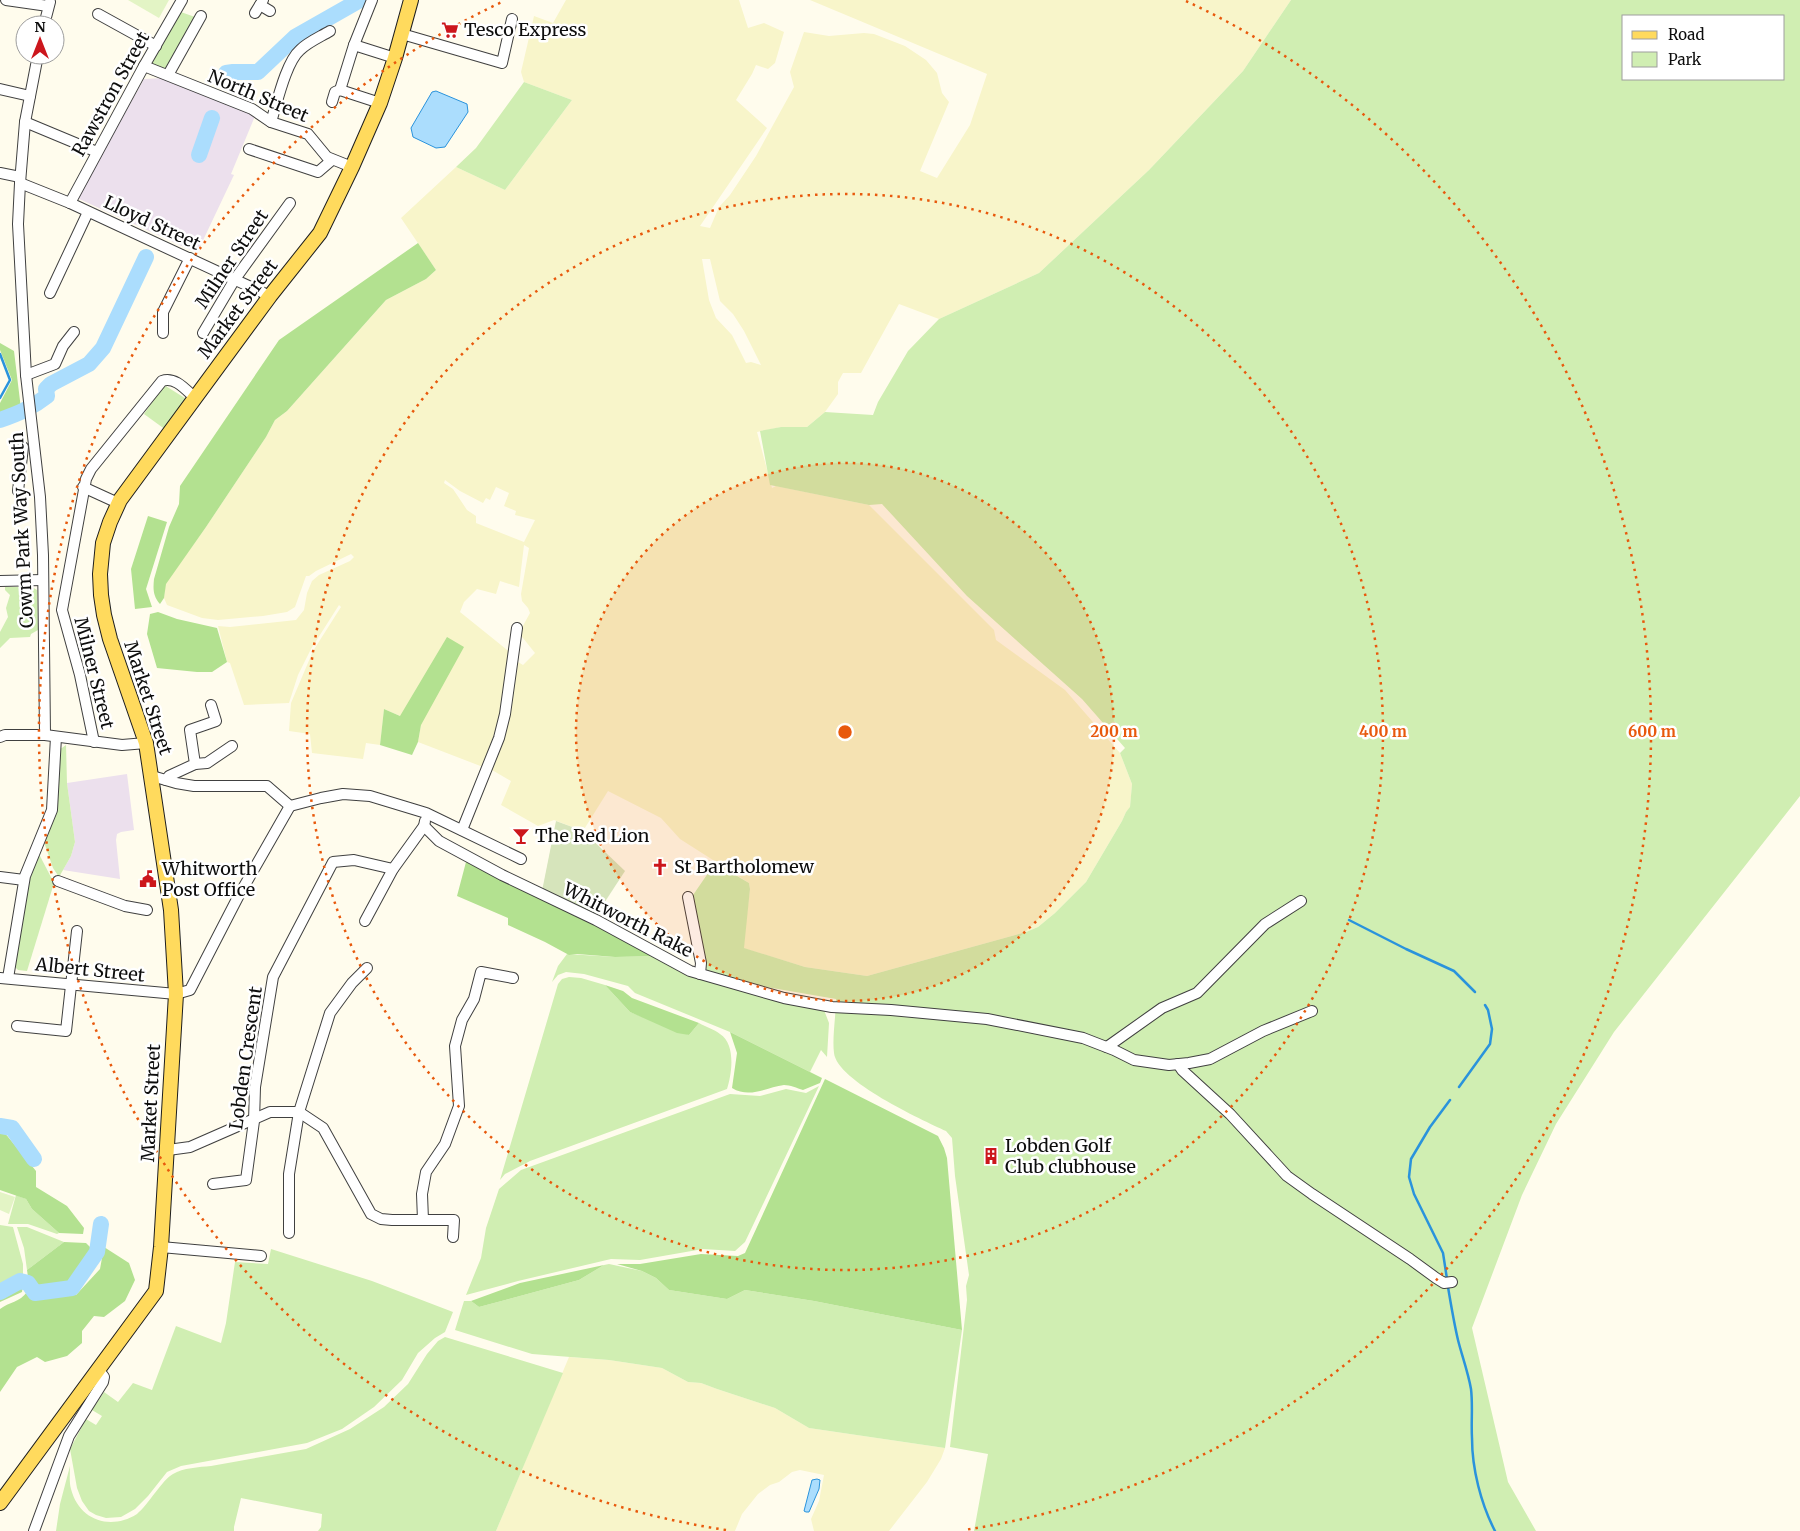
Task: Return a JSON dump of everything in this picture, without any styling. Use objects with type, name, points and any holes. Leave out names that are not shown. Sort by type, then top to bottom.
[{"type":"main road","name":"Market Street","points":[[0,1503],[156,1291],[161,1247],[176,994],[171,910],[146,743],[110,639],[104,615],[100,574],[103,543],[118,503],[270,296],[320,233],[380,103],[411,0]]},
{"type":"street","points":[[6,0],[49,3]]},
{"type":"street","name":"Rawstron Street","points":[[70,203],[182,0]]},
{"type":"street","points":[[340,90],[354,45],[372,0]]},
{"type":"street","points":[[260,6],[270,11]]},
{"type":"street","points":[[98,14],[156,46]]},
{"type":"street","points":[[168,75],[200,16]]},
{"type":"street","points":[[402,34],[502,63],[512,19]]},
{"type":"street","points":[[271,122],[288,71],[296,55],[306,46],[330,31]]},
{"type":"street","points":[[354,45],[395,58]]},
{"type":"street","name":"Cowm Park Way South","points":[[4,978],[24,880],[52,810],[38,472],[26,375],[19,261],[20,180],[25,122],[36,65]]},
{"type":"street","name":"North Street","points":[[144,66],[252,108],[271,122],[308,134],[323,153],[332,160],[352,167]]},
{"type":"street","points":[[0,89],[30,96]]},
{"type":"street","points":[[332,102],[335,92],[340,90],[380,103]]},
{"type":"street","points":[[25,122],[98,152]]},
{"type":"street","points":[[249,149],[318,172],[332,160]]},
{"type":"street","name":"Lloyd Street","points":[[0,173],[20,180],[270,296]]},
{"type":"street","name":"Milner Street","points":[[203,333],[235,279],[290,203]]},
{"type":"street","points":[[50,293],[88,212]]},
{"type":"street","points":[[163,334],[163,312],[190,258]]},
{"type":"street","points":[[26,375],[55,364],[63,346],[74,332]]},
{"type":"street","name":"Milner Street","points":[[94,742],[80,675],[62,610],[83,487],[92,469],[162,381],[166,379],[175,381],[195,398]]},
{"type":"street","points":[[18,490],[22,447]]},
{"type":"street","points":[[20,470],[38,472]]},
{"type":"street","points":[[83,487],[118,503]]},
{"type":"street","points":[[3,581],[43,580]]},
{"type":"street","points":[[462,830],[498,738],[505,714],[517,628]]},
{"type":"street","points":[[195,764],[190,730],[216,721],[211,704]]},
{"type":"street","points":[[0,737],[5,735],[50,736],[122,745],[146,743]]},
{"type":"street","points":[[166,780],[169,776],[195,764],[207,763],[232,746]]},
{"type":"street","points":[[152,776],[176,784],[194,786],[267,786],[290,806]]},
{"type":"street","points":[[176,994],[190,990],[238,897],[290,806],[321,798],[356,794],[370,796],[426,813],[521,859]]},
{"type":"street","points":[[365,921],[392,869],[424,826],[426,813]]},
{"type":"street","name":"Whitworth Rake","points":[[424,826],[440,841],[502,875],[596,920],[690,971],[784,998],[832,1007],[891,1010],[987,1019],[1083,1038],[1134,1060],[1169,1064],[1210,1059],[1263,1031],[1312,1011]]},
{"type":"street","name":"Lobden Crescent","points":[[213,1184],[246,1180],[254,1120],[255,1087],[273,977],[333,862],[354,860],[392,869]]},
{"type":"street","points":[[0,877],[24,880]]},
{"type":"street","points":[[58,881],[125,906],[147,910]]},
{"type":"street","points":[[688,897],[701,963],[700,974]]},
{"type":"street","points":[[1107,1047],[1162,1008],[1197,993],[1265,924],[1301,901]]},
{"type":"street","points":[[17,1026],[66,1030],[77,931]]},
{"type":"street","points":[[288,1233],[288,1174],[299,1112],[330,1013],[352,983],[367,968]]},
{"type":"street","points":[[423,1220],[422,1194],[426,1172],[445,1144],[459,1106],[455,1046],[462,1020],[474,999],[481,972],[513,978]]},
{"type":"street","name":"Albert Street","points":[[4,978],[176,994]]},
{"type":"street","points":[[1178,1064],[1182,1070],[1230,1114],[1286,1176],[1436,1278],[1444,1282],[1452,1282]]},
{"type":"street","points":[[168,1150],[190,1148],[270,1112],[299,1112],[323,1128],[371,1214],[381,1219],[454,1220],[453,1237]]},
{"type":"street","points":[[161,1247],[261,1256]]},
{"type":"street","points":[[34,1531],[69,1436],[103,1382],[104,1377],[99,1370]]},
{"type":"shaded area","points":[[566,0],[739,0],[748,28],[764,23],[784,32],[775,63],[768,69],[756,65],[736,100],[767,128],[700,226],[710,228],[719,207],[730,195],[756,156],[794,87],[790,72],[804,32],[829,36],[874,34],[905,46],[926,60],[937,73],[942,93],[949,102],[920,171],[937,178],[970,125],[987,74],[810,0],[1291,0],[1243,71],[1149,170],[1039,273],[939,319],[899,304],[861,373],[843,373],[838,382],[838,394],[825,412],[807,427],[781,427],[757,432],[772,488],[776,486],[869,505],[994,630],[996,640],[1065,690],[1120,753],[1132,784],[1130,808],[1086,882],[1038,927],[1026,932],[867,976],[805,967],[743,948],[750,889],[749,883],[680,839],[661,818],[608,791],[583,831],[554,820],[538,826],[501,805],[511,781],[492,770],[504,740],[511,712],[518,662],[523,665],[535,653],[519,633],[530,613],[522,601],[521,594],[529,548],[524,545],[519,587],[500,581],[496,594],[477,589],[464,602],[460,612],[511,653],[500,716],[483,767],[418,742],[421,725],[384,709],[380,745],[366,743],[363,759],[312,753],[310,734],[289,731],[291,703],[313,651],[341,607],[339,605],[311,649],[298,675],[289,703],[244,705],[230,663],[227,662],[218,626],[230,627],[296,620],[304,610],[307,593],[312,581],[319,575],[350,561],[354,557],[351,554],[306,576],[295,607],[287,612],[218,620],[202,618],[167,605],[164,598],[165,584],[206,527],[266,437],[275,420],[287,411],[386,300],[426,279],[436,270],[401,218],[456,167],[505,190],[572,100],[524,82],[521,72],[534,16],[553,23]],"holes":[[[702,259],[710,259],[720,301],[733,314],[744,331],[761,365],[751,362],[746,363],[732,335],[716,318],[709,300]],[[445,480],[460,491],[483,503],[486,498],[490,500],[496,487],[509,493],[504,506],[516,511],[515,515],[535,520],[524,542],[476,523],[476,516],[467,510],[453,489],[444,483]]]},
{"type":"shaded area","points":[[163,78],[255,116],[231,174],[234,175],[197,253],[77,198],[144,79]]},
{"type":"shaded area","points":[[127,774],[134,830],[117,834],[120,879],[63,870],[71,856],[75,842],[67,783]]},
{"type":"shaded area","points":[[569,1357],[609,1360],[662,1368],[688,1382],[701,1383],[775,1408],[809,1428],[945,1448],[941,1459],[927,1482],[889,1531],[814,1531],[811,1519],[819,1501],[824,1475],[800,1470],[792,1472],[758,1494],[742,1514],[735,1531],[496,1531]]},
{"type":"green space","points":[[128,0],[169,0],[159,18]]},
{"type":"green space","points":[[1291,0],[1800,0],[1800,796],[1614,1032],[1556,1124],[1522,1195],[1472,1328],[1508,1482],[1536,1531],[974,1531],[988,1454],[950,1447],[967,1300],[966,1286],[969,1275],[955,1176],[952,1138],[946,1131],[901,1109],[864,1087],[839,1064],[834,1053],[836,999],[737,982],[710,975],[703,963],[691,898],[715,863],[749,883],[744,948],[805,967],[867,976],[1026,932],[1038,927],[1086,882],[1130,807],[1132,784],[1120,753],[1125,748],[1082,699],[967,596],[882,504],[869,505],[770,485],[760,431],[781,427],[807,427],[825,412],[873,415],[878,402],[908,351],[939,319],[1039,273],[1149,170],[1243,71]]},
{"type":"green space","points":[[178,11],[195,17],[166,70],[150,64]]},
{"type":"green space","points":[[524,82],[572,100],[505,190],[456,167],[476,148]]},
{"type":"green space","points":[[418,243],[436,270],[426,279],[386,300],[287,411],[275,420],[266,437],[166,584],[164,598],[160,604],[154,592],[154,579],[169,527],[179,504],[180,486],[279,340]]},
{"type":"green space","points":[[0,343],[14,351],[21,409],[0,417],[0,403],[12,380],[0,350]]},
{"type":"green space","points":[[164,385],[188,400],[166,430],[144,414]]},
{"type":"green space","points":[[148,516],[167,522],[146,589],[152,607],[135,609],[131,569]]},
{"type":"green space","points":[[5,587],[32,587],[37,590],[38,630],[31,634],[30,637],[10,638],[0,648],[0,632],[8,617],[6,608],[10,595],[5,590]]},
{"type":"green space","points":[[158,612],[177,619],[217,628],[227,662],[212,672],[157,668],[147,634],[150,614]]},
{"type":"green space","points":[[447,637],[464,647],[421,725],[418,742],[412,755],[380,745],[384,709],[400,716]]},
{"type":"green space","points":[[66,745],[67,783],[75,842],[71,856],[59,877],[53,868],[44,842],[58,801],[59,750]]},
{"type":"green space","points":[[556,821],[583,831],[625,871],[595,917],[542,891]]},
{"type":"green space","points":[[38,855],[54,883],[27,971],[18,970],[14,966],[27,888]]},
{"type":"green space","points":[[466,862],[657,956],[569,955],[508,925],[508,918],[457,896]]},
{"type":"green space","points":[[567,954],[615,957],[657,956],[824,1010],[829,1023],[827,1057],[821,1050],[810,1072],[730,1032],[635,993],[628,986],[584,974],[566,972],[558,975],[552,982],[558,966]]},
{"type":"green space","points":[[569,977],[581,978],[605,985],[630,1012],[689,1035],[699,1023],[718,1032],[729,1045],[731,1052],[731,1068],[727,1089],[530,1161],[505,1174],[500,1180],[558,984],[562,979]]},
{"type":"green space","points":[[605,985],[623,991],[632,998],[699,1023],[689,1035],[677,1033],[630,1012]]},
{"type":"green space","points":[[730,1032],[822,1078],[820,1083],[803,1090],[784,1085],[752,1092],[739,1091],[732,1088],[737,1053]]},
{"type":"green space","points":[[825,1079],[938,1136],[947,1158],[962,1330],[814,1301],[745,1290],[727,1299],[669,1290],[656,1278],[642,1271],[617,1264],[640,1264],[701,1254],[738,1256],[745,1253]]},
{"type":"green space","points":[[819,1086],[745,1242],[735,1251],[703,1249],[640,1260],[611,1259],[466,1295],[481,1258],[486,1228],[499,1189],[521,1170],[730,1094],[760,1096],[786,1089],[806,1093]]},
{"type":"green space","points":[[0,1131],[4,1132],[36,1171],[36,1187],[67,1206],[84,1228],[83,1234],[59,1233],[32,1209],[26,1199],[0,1190]]},
{"type":"green space","points":[[0,1192],[15,1197],[9,1214],[0,1210]]},
{"type":"green space","points":[[16,1195],[26,1199],[32,1209],[59,1233],[57,1234],[28,1224],[8,1224]]},
{"type":"green space","points":[[0,1225],[13,1227],[23,1264],[23,1277],[16,1277],[0,1284]]},
{"type":"green space","points":[[17,1227],[27,1227],[64,1242],[27,1270],[24,1248]]},
{"type":"green space","points":[[64,1242],[86,1243],[93,1250],[69,1281],[37,1290],[28,1277],[27,1270]]},
{"type":"green space","points":[[104,1247],[129,1263],[135,1280],[125,1301],[104,1317],[94,1316],[82,1331],[82,1343],[67,1356],[45,1362],[37,1357],[17,1367],[0,1392],[0,1309],[21,1298],[27,1292],[35,1296],[76,1295],[100,1269]]},
{"type":"green space","points":[[271,1249],[372,1281],[453,1312],[445,1332],[418,1353],[402,1380],[374,1407],[342,1429],[307,1443],[181,1466],[167,1472],[135,1509],[121,1517],[106,1518],[89,1511],[82,1501],[77,1488],[70,1449],[86,1419],[96,1425],[102,1416],[92,1410],[104,1392],[118,1402],[133,1383],[152,1390],[176,1326],[221,1343],[226,1323],[235,1262],[268,1264]]},
{"type":"green space","points":[[609,1264],[642,1271],[656,1278],[669,1290],[727,1299],[745,1290],[814,1301],[962,1330],[945,1448],[809,1428],[775,1408],[701,1383],[688,1382],[662,1368],[609,1360],[532,1354],[455,1330],[464,1301],[471,1301],[479,1307],[579,1280]]},
{"type":"green space","points":[[604,1265],[579,1280],[479,1307],[471,1301],[520,1283]]},
{"type":"green space","points":[[23,1283],[22,1292],[0,1302],[0,1294]]},
{"type":"green space","points":[[445,1337],[563,1373],[496,1531],[318,1531],[321,1527],[322,1514],[241,1498],[234,1531],[56,1531],[60,1504],[70,1466],[71,1489],[75,1500],[88,1515],[106,1522],[127,1519],[137,1514],[169,1477],[181,1470],[306,1449],[350,1429],[384,1407],[408,1384],[427,1354],[438,1341]]},
{"type":"water","points":[[436,91],[467,104],[468,112],[445,147],[436,148],[413,137],[411,128],[432,92]]},
{"type":"water","points":[[812,1480],[820,1480],[819,1489],[809,1512],[806,1512],[804,1511]]},
{"type":"waterway","points":[[226,73],[258,72],[295,37],[360,0]]},
{"type":"waterway","points":[[199,155],[212,118]]},
{"type":"waterway","points":[[0,420],[36,404],[47,396],[46,389],[51,384],[89,364],[103,348],[146,257]]},
{"type":"waterway","points":[[0,354],[10,380],[0,398]]},
{"type":"waterway","points":[[1349,920],[1454,971],[1475,992]]},
{"type":"waterway","points":[[1459,1087],[1490,1044],[1492,1029],[1485,1005]]},
{"type":"waterway","points":[[1447,1279],[1443,1253],[1414,1194],[1409,1177],[1411,1159],[1430,1127],[1450,1100]]},
{"type":"waterway","points":[[0,1126],[12,1128],[34,1159]]},
{"type":"waterway","points":[[0,1292],[20,1281],[28,1283],[35,1293],[72,1288],[97,1252],[101,1224]]},
{"type":"waterway","points":[[1448,1287],[1457,1334],[1471,1389],[1472,1450],[1478,1486],[1495,1531]]},
{"type":"place","name":"Tesco Express","points":[[450,30]]},
{"type":"place","name":"The Red Lion","points":[[521,836]]},
{"type":"place","name":"St Bartholomew","points":[[660,867]]},
{"type":"place","name":"Whitworth Post Office","points":[[148,879]]},
{"type":"place","name":"Lobden Golf Club clubhouse","points":[[991,1156]]}]
